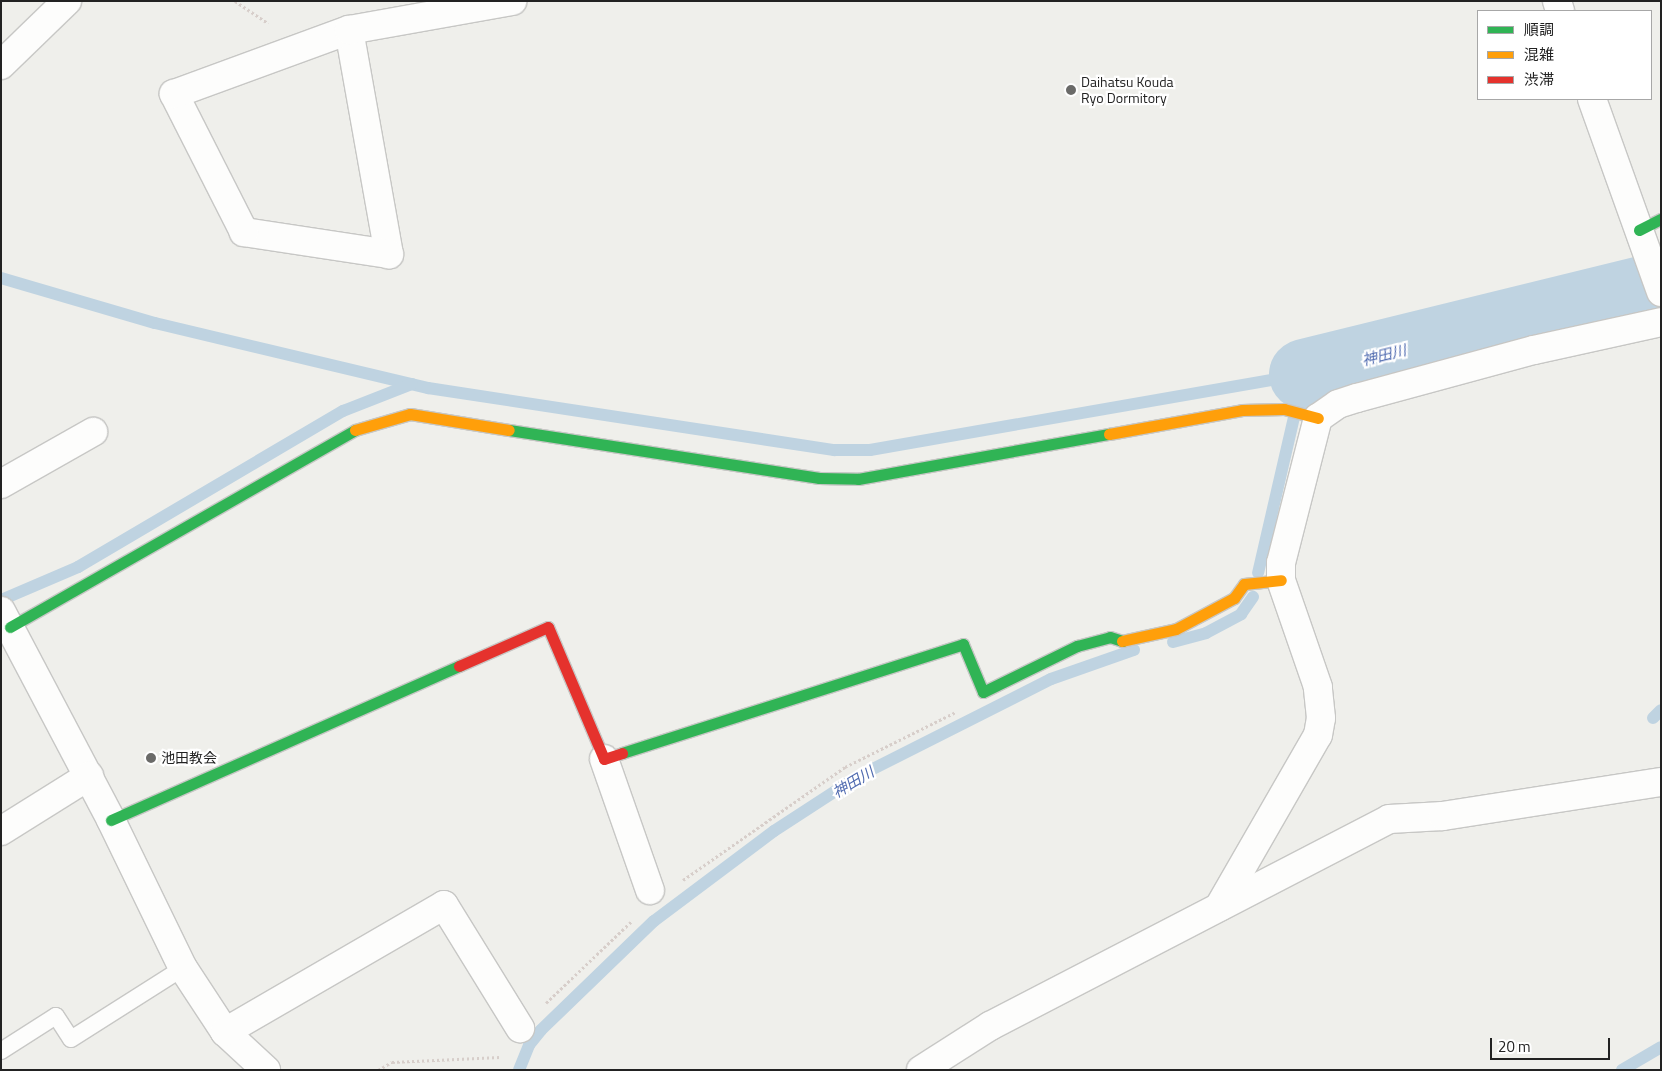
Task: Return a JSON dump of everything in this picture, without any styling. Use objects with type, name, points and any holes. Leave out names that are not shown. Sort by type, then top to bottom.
[{"type":"street","points":[[1,65],[67,1]]},
{"type":"street","points":[[349,30],[389,254],[244,232],[174,94],[349,30],[512,1]]},
{"type":"street","points":[[1592,100],[1649,234],[1661,292]]},
{"type":"street","points":[[266,1070],[225,1032],[183,968],[89,776],[6,619],[347,432],[410,414],[819,478],[858,479],[1242,410],[1284,409],[1310,416],[1357,398],[1534,350],[1661,322]]},
{"type":"street","points":[[1219,907],[1318,735],[1321,718],[1318,687],[1281,580],[1281,563],[1310,416]]},
{"type":"street","points":[[1,484],[93,432]]},
{"type":"street","points":[[604,759],[963,644],[983,692],[1077,646],[1110,637],[1120,641],[1176,629],[1197,621],[1234,598],[1244,584],[1281,580]]},
{"type":"street","points":[[111,820],[548,627],[604,759],[650,890]]},
{"type":"street","points":[[1,830],[89,776]]},
{"type":"street","points":[[921,1070],[990,1026],[1389,819],[1443,816],[1661,782]]},
{"type":"street","points":[[225,1032],[444,905],[520,1028]]},
{"type":"lane","points":[[1,1051],[56,1016],[71,1039],[183,968]]},
{"type":"waterway","points":[[1,278],[155,323],[428,388],[834,450],[870,450],[1304,374],[1258,573]]},
{"type":"waterway","name":"神田川","points":[[1304,374],[1661,286]]},
{"type":"waterway","points":[[1,600],[78,567],[343,411],[412,384]]},
{"type":"waterway","name":"神田川","points":[[1173,642],[1206,633],[1241,614],[1253,597]]},
{"type":"waterway","name":"神田川","points":[[519,1070],[529,1045],[541,1030],[654,921],[774,831],[857,777],[1051,679],[1134,650]]},
{"type":"waterway","points":[[1653,718],[1661,710]]},
{"type":"waterway","points":[[1622,1070],[1661,1047]]},
{"type":"traffic: fast","points":[[1639,230],[1661,219]]},
{"type":"traffic: fast","points":[[10,627],[355,430]]},
{"type":"traffic: fast","points":[[509,430],[819,478],[858,479],[1109,434]]},
{"type":"traffic: fast","points":[[622,753],[963,644],[983,692],[1077,646],[1110,637],[1122,641]]},
{"type":"traffic: fast","points":[[111,820],[459,666]]},
{"type":"traffic: slow","points":[[1109,434],[1242,410],[1284,409],[1318,418]]},
{"type":"traffic: slow","points":[[355,430],[410,414],[509,430]]},
{"type":"traffic: slow","points":[[1122,641],[1176,629],[1234,598],[1244,584],[1281,580]]},
{"type":"traffic: jam","points":[[459,666],[548,627],[604,759],[622,753]]},
{"type":"place","name":"Daihatsu Kouda Ryo Dormitory","points":[[1071,90]]},
{"type":"place","name":"池田教会","points":[[151,758]]}]
